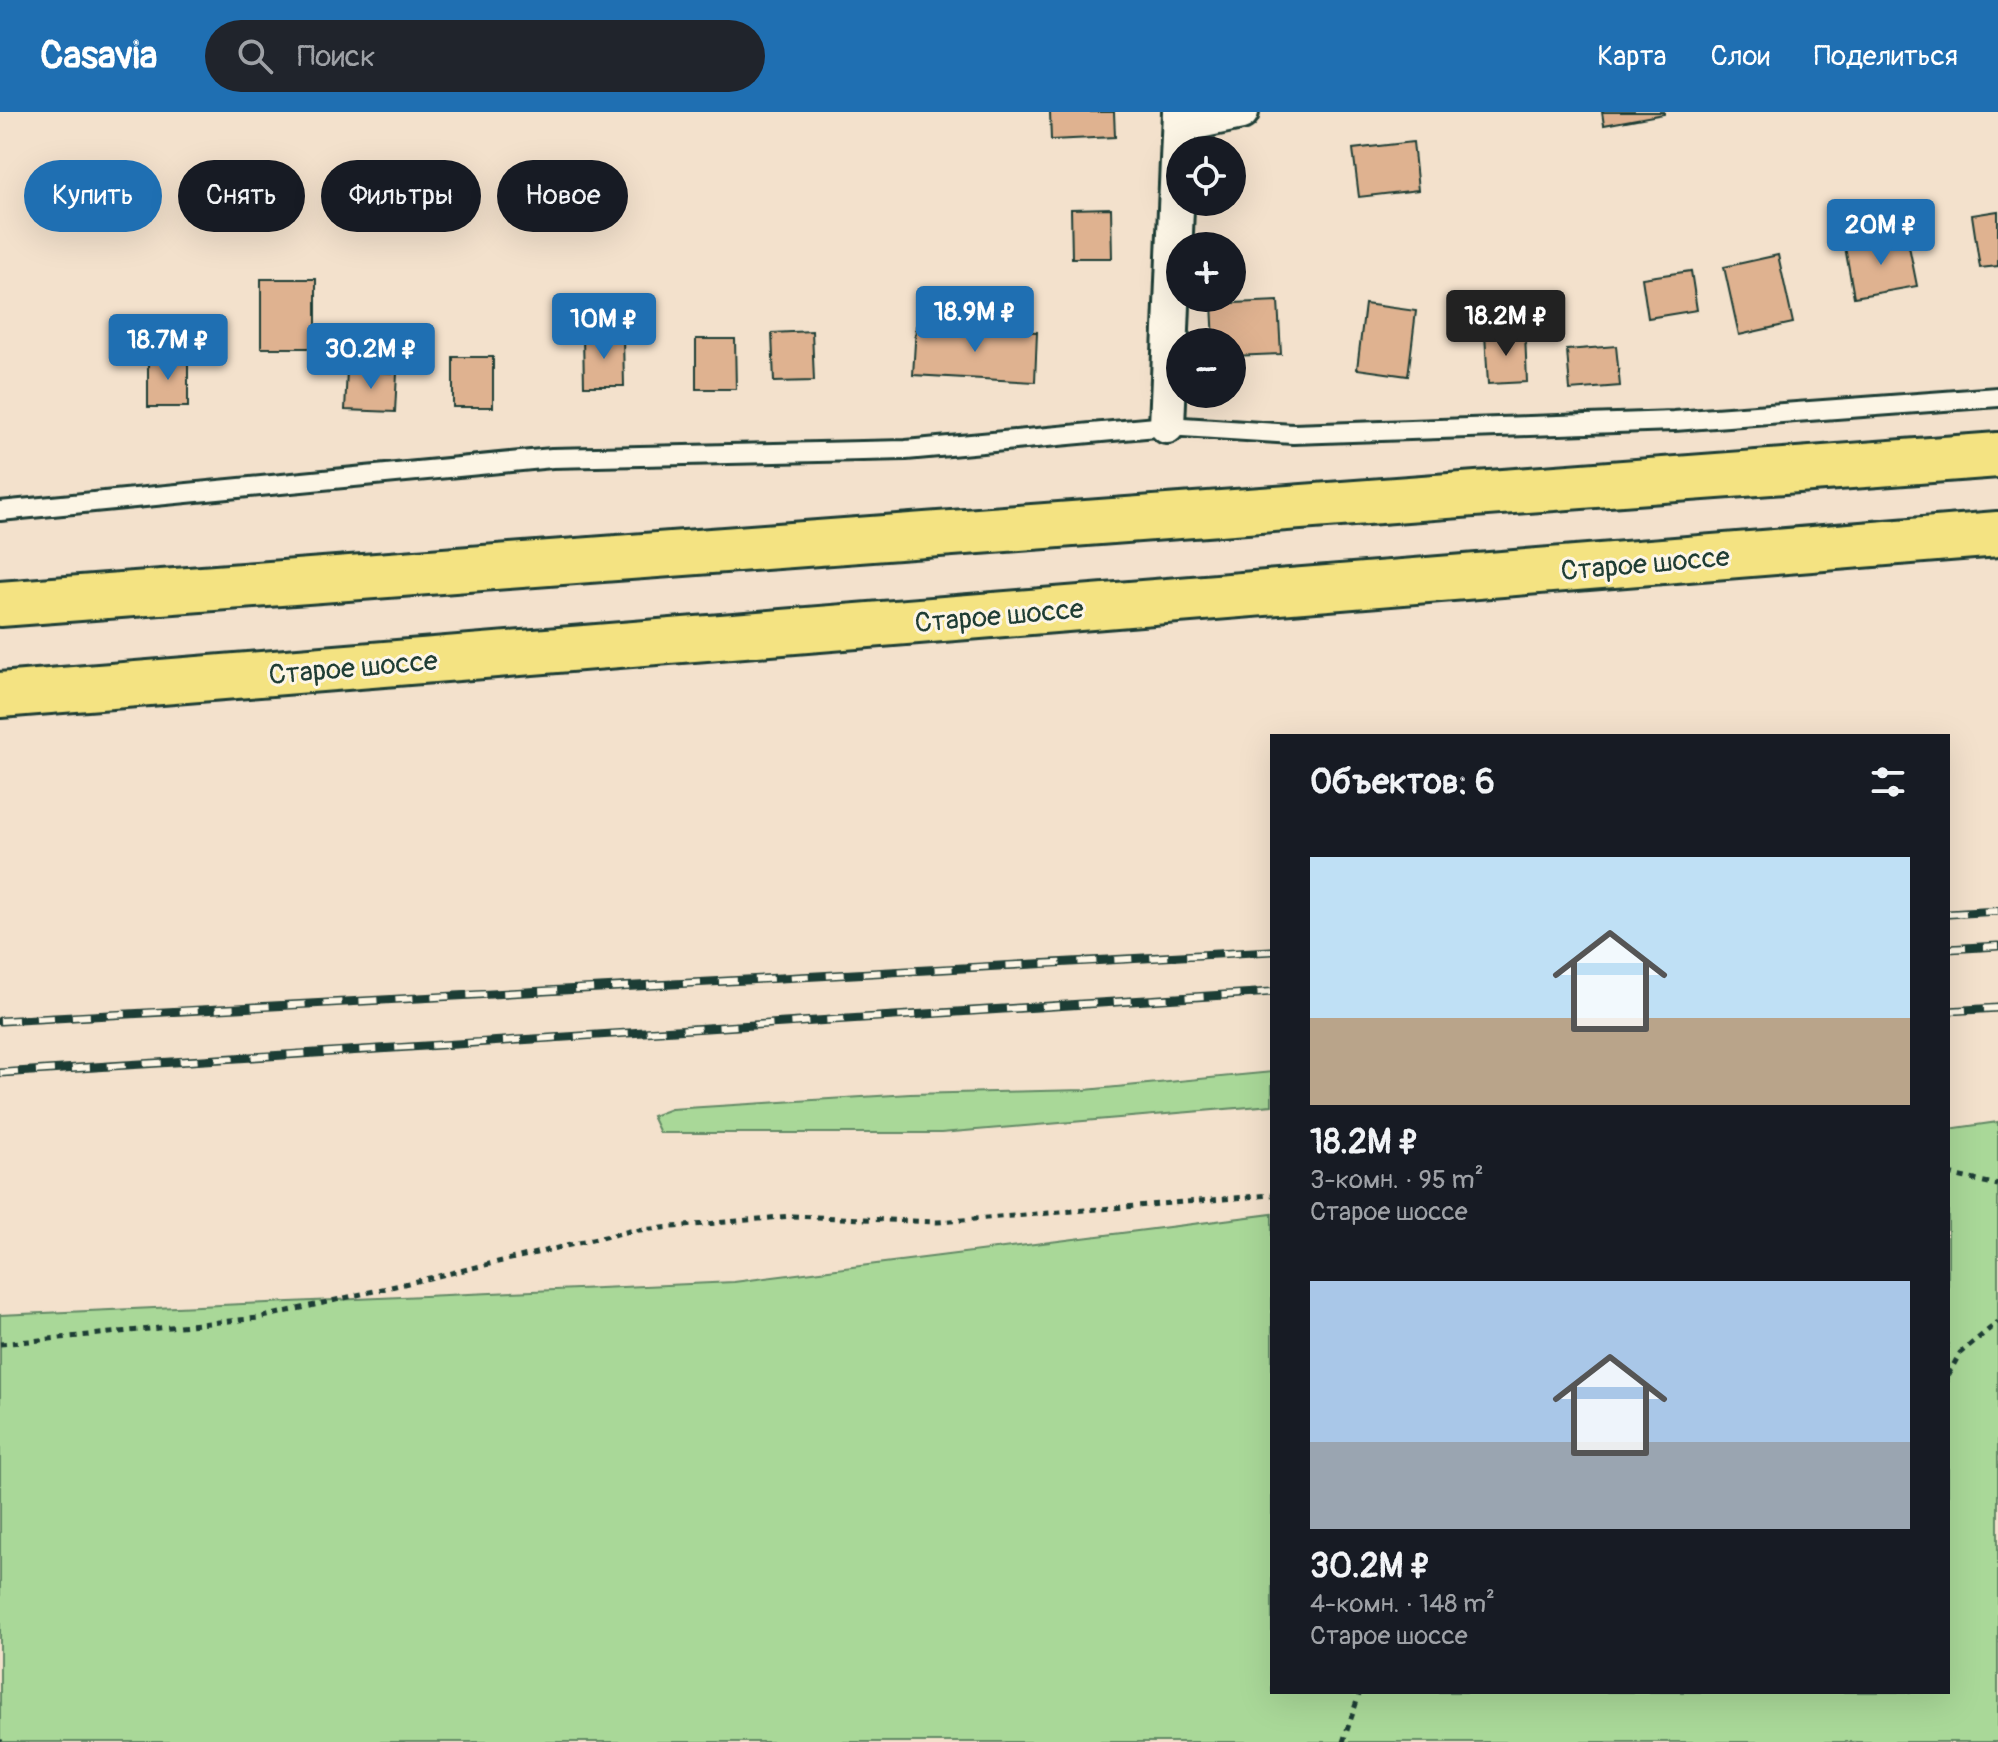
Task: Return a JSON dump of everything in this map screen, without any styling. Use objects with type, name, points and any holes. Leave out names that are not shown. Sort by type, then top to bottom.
[{"type":"highway","points":[[0,604],[1998,455]]},
{"type":"highway","name":"Старое шоссе","points":[[0,695],[1998,534]]},
{"type":"street","points":[[1167,426],[1180,118],[1241,112]]},
{"type":"lane","points":[[0,511],[552,458],[906,450],[1167,426],[1293,434],[1674,421],[1998,397]]},
{"type":"path","points":[[1950,1174],[1998,1185]]},
{"type":"path","points":[[0,1344],[259,1318],[630,1231],[791,1216],[938,1222],[1270,1195]]},
{"type":"path","points":[[1950,1371],[1960,1353],[1998,1322]]},
{"type":"path","points":[[1343,1742],[1359,1694]]},
{"type":"green space","points":[[1270,1072],[1270,1105],[941,1133],[660,1133],[652,1116],[671,1109],[910,1094],[1085,1090]]},
{"type":"green space","points":[[1998,1122],[1998,1742],[0,1742],[0,1315],[734,1282],[1270,1214],[1270,1694],[1950,1694],[1950,1129]]},
{"type":"building","points":[[1050,112],[1114,112],[1115,137],[1051,140]]},
{"type":"building","points":[[1602,112],[1664,112],[1664,114],[1604,125]]},
{"type":"building","points":[[1413,142],[1418,190],[1359,197],[1353,149]]},
{"type":"building","points":[[1111,208],[1112,258],[1072,258],[1071,209]]},
{"type":"building","points":[[1998,211],[1998,266],[1980,268],[1972,215]]},
{"type":"building","points":[[1907,236],[1917,286],[1854,297],[1845,247]]},
{"type":"building","points":[[1778,255],[1793,323],[1739,335],[1724,267]]},
{"type":"building","points":[[1691,271],[1697,310],[1648,318],[1642,278]]},
{"type":"building","points":[[261,279],[316,279],[316,348],[261,348]]},
{"type":"building","points":[[1278,301],[1281,354],[1246,355],[1246,328],[1213,328],[1212,312],[1246,312],[1246,302]]},
{"type":"building","points":[[1365,304],[1416,311],[1408,376],[1357,369]]},
{"type":"building","points":[[916,326],[1037,332],[1035,382],[913,375]]},
{"type":"building","points":[[812,331],[814,381],[774,382],[772,333]]},
{"type":"building","points":[[1525,333],[1527,382],[1488,384],[1485,334]]},
{"type":"building","points":[[583,336],[623,336],[624,386],[584,386]]},
{"type":"building","points":[[696,339],[735,339],[736,389],[696,389]]},
{"type":"building","points":[[1616,346],[1620,386],[1570,390],[1567,350]]},
{"type":"building","points":[[148,357],[188,357],[188,407],[148,407]]},
{"type":"building","points":[[453,357],[493,357],[493,407],[453,407]]},
{"type":"building","points":[[347,370],[397,373],[395,412],[345,410]]},
{"type":"railway","points":[[1950,914],[1998,911]]},
{"type":"railway","points":[[1950,949],[1998,946]]},
{"type":"railway","points":[[0,1021],[1270,951]]},
{"type":"railway","points":[[0,1073],[1270,992]]},
{"type":"railway","points":[[1950,1011],[1998,1008]]}]
